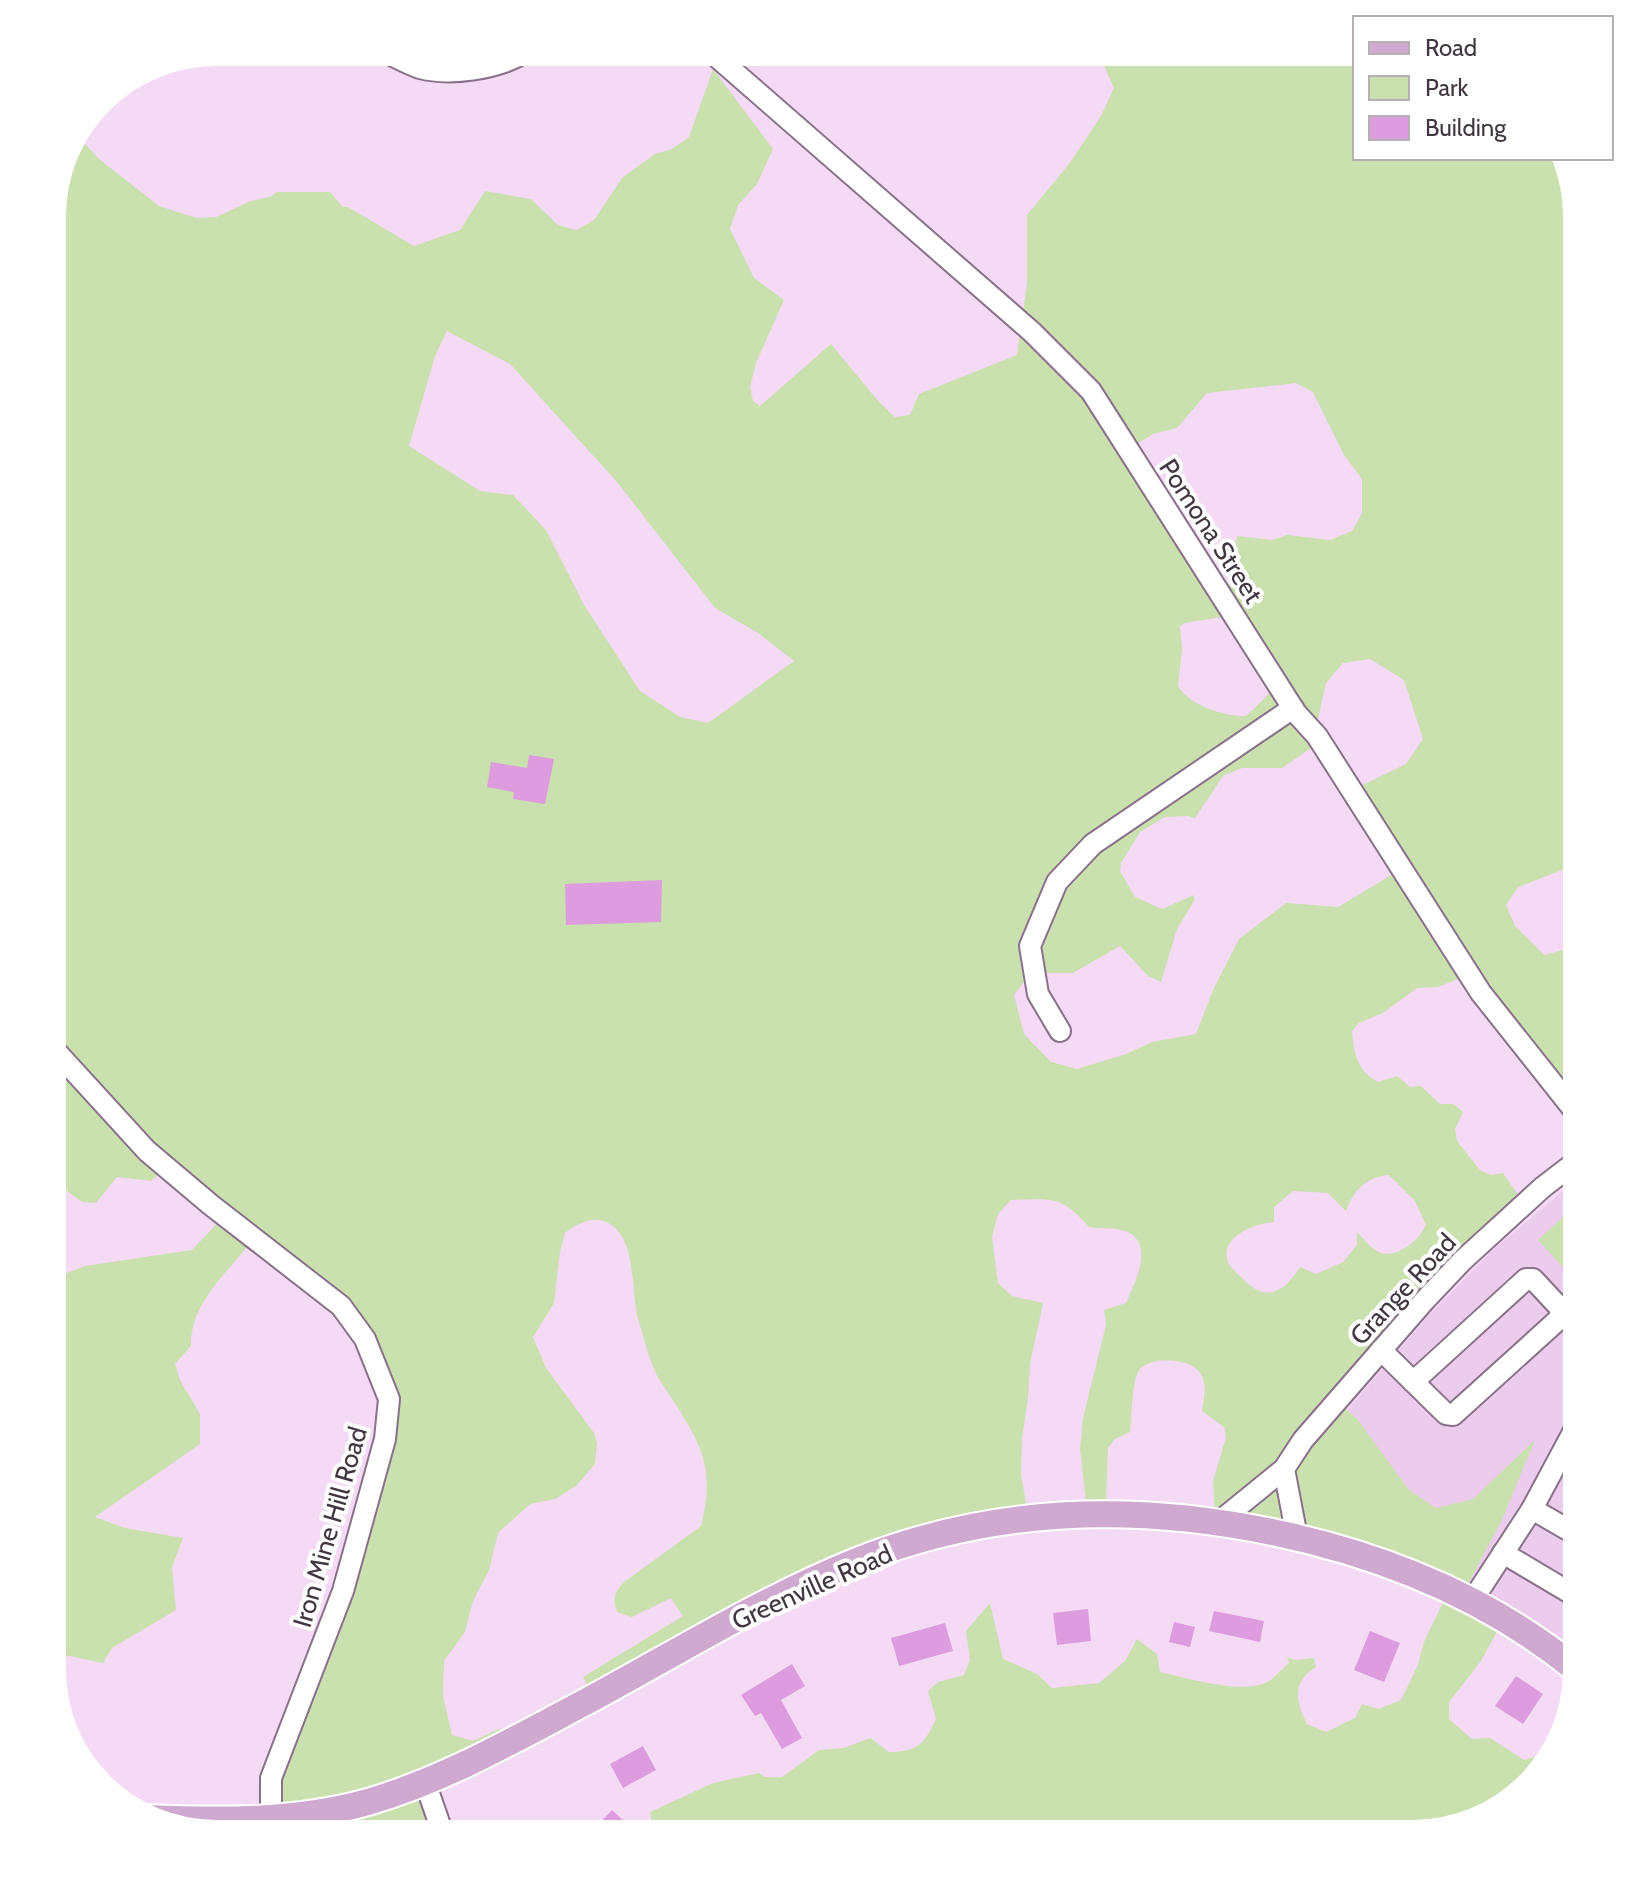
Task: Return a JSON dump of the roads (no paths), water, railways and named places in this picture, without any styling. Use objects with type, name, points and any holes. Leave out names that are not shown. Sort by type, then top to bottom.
[{"type":"main road","name":"Greenville Road","points":[[232,1820],[317,1813],[367,1802],[425,1782],[512,1741],[770,1602],[857,1561],[924,1539],[1009,1521],[1084,1512],[1146,1513],[1220,1521],[1297,1537],[1365,1556],[1424,1578],[1472,1601],[1563,1658]]},
{"type":"street","points":[[417,66],[454,70],[491,66]]},
{"type":"street","name":"Pomona Street","points":[[727,66],[1032,332],[1091,391],[1293,708],[1317,736],[1481,993],[1563,1096]]},
{"type":"street","points":[[1060,1031],[1038,994],[1030,946],[1057,882],[1093,844],[1293,708]]},
{"type":"street","name":"Iron Mine Hill Road","points":[[66,1062],[147,1151],[341,1306],[365,1339],[389,1399],[385,1439],[343,1591],[271,1778],[271,1818]]},
{"type":"street","name":"Grange Road","points":[[1220,1521],[1284,1469],[1303,1440],[1462,1261],[1563,1172]]},
{"type":"street","points":[[1381,1350],[1413,1382],[1446,1414],[1453,1415],[1559,1319],[1561,1309],[1533,1279],[1526,1279],[1413,1382]]},
{"type":"street","points":[[1472,1601],[1532,1509],[1563,1451]]},
{"type":"street","points":[[1284,1469],[1297,1537]]},
{"type":"street","points":[[1532,1509],[1563,1527]]},
{"type":"street","points":[[1503,1553],[1563,1589]]},
{"type":"street","points":[[425,1782],[438,1820]]}]
